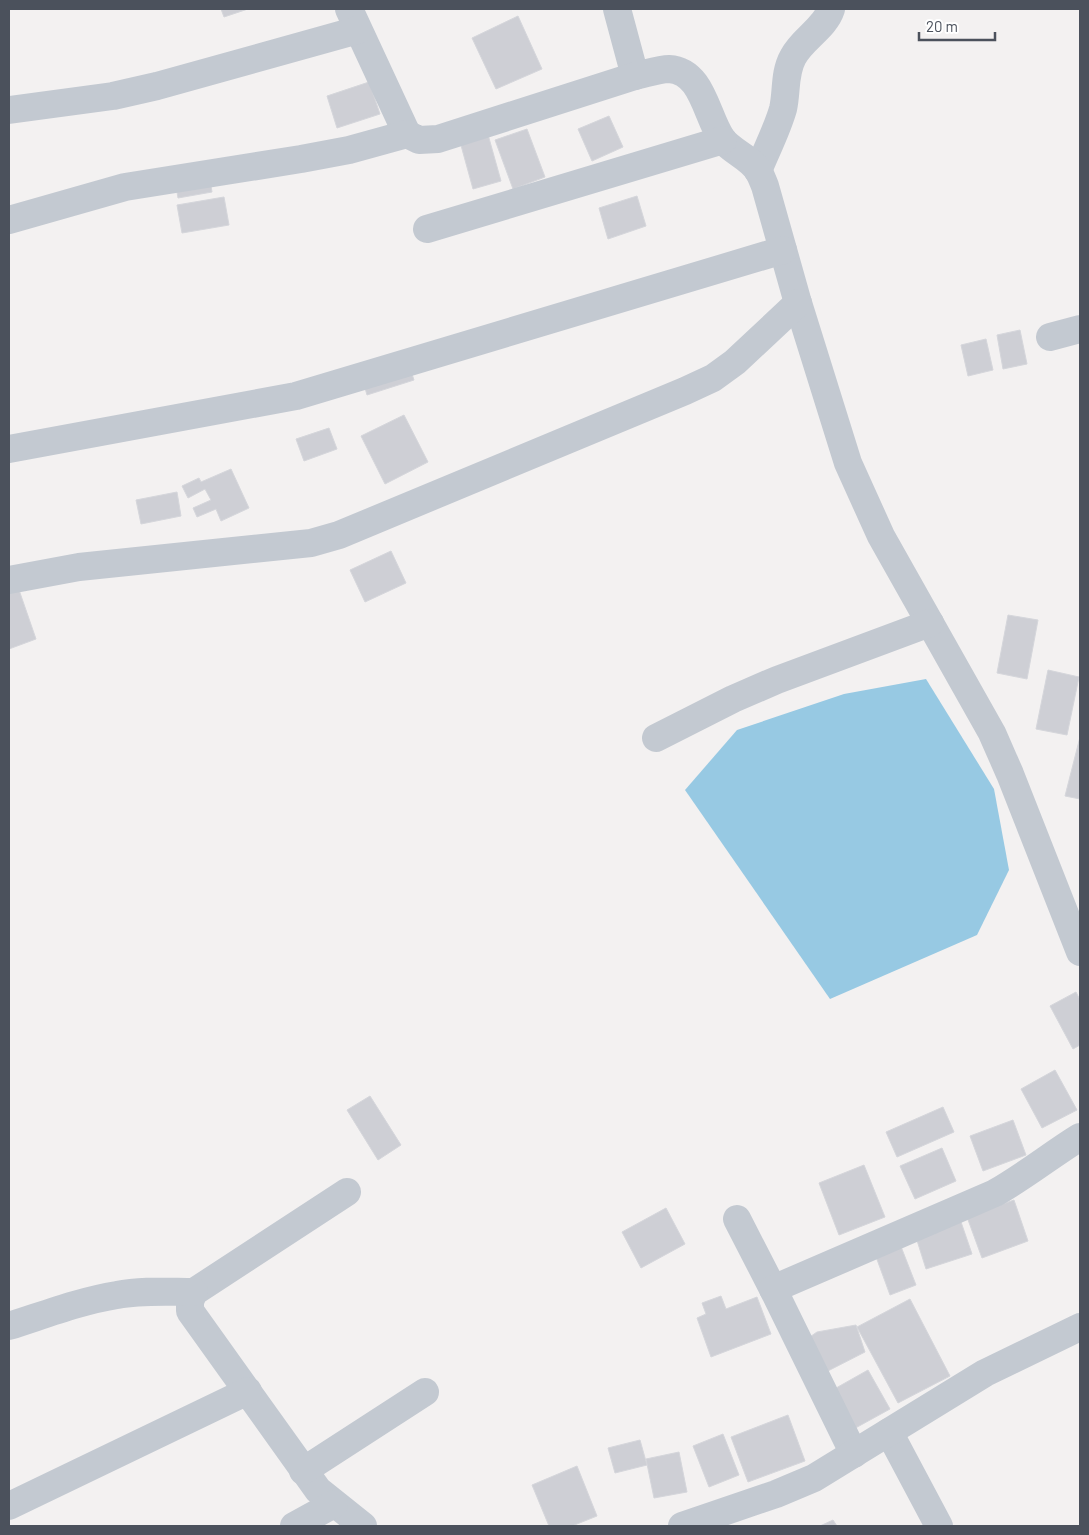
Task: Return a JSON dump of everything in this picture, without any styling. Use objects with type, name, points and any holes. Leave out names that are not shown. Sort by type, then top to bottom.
[{"type":"street","points":[[617,9],[635,76]]},
{"type":"street","points":[[758,171],[782,112],[789,65],[794,55],[824,21],[831,9]]},
{"type":"street","points":[[9,110],[113,96],[157,86],[354,20],[407,134],[419,140],[438,139],[635,76],[668,69],[683,72],[693,81],[701,93],[713,125],[723,140],[758,171],[848,463],[881,536],[992,733],[1080,952]]},
{"type":"street","points":[[9,220],[125,187],[349,150],[407,134]]},
{"type":"street","points":[[428,229],[723,140]]},
{"type":"street","points":[[9,449],[296,396],[783,250]]},
{"type":"street","points":[[9,580],[87,566],[311,543],[339,535],[713,378],[735,362],[798,303]]},
{"type":"street","points":[[1050,338],[1080,329]]},
{"type":"street","points":[[656,738],[733,699],[776,680],[930,623]]},
{"type":"street","points":[[773,1289],[994,1193],[1019,1180],[1045,1159],[1080,1137]]},
{"type":"street","points":[[347,1192],[194,1292],[190,1301],[190,1311],[318,1490],[363,1526]]},
{"type":"street","points":[[737,1219],[854,1454]]},
{"type":"street","points":[[9,1326],[118,1294],[194,1292]]},
{"type":"street","points":[[682,1526],[776,1494],[814,1478],[985,1373],[1080,1327]]},
{"type":"street","points":[[9,1506],[248,1391]]},
{"type":"street","points":[[303,1471],[425,1392]]},
{"type":"street","points":[[889,1432],[939,1526]]},
{"type":"street","points":[[294,1526],[334,1504]]},
{"type":"water","points":[[926,679],[994,789],[1009,870],[977,935],[830,999],[685,790],[737,730],[844,694]]},
{"type":"building","points":[[221,9],[248,9],[224,17]]},
{"type":"building","points":[[518,16],[542,69],[496,89],[472,38]]},
{"type":"building","points":[[369,82],[380,114],[337,128],[327,96]]},
{"type":"building","points":[[609,116],[623,147],[592,161],[578,129]]},
{"type":"building","points":[[527,129],[545,177],[513,189],[495,140]]},
{"type":"building","points":[[487,131],[501,181],[473,189],[459,138]]},
{"type":"building","points":[[209,174],[212,192],[178,198],[175,180]]},
{"type":"building","points":[[637,196],[646,226],[608,239],[599,208]]},
{"type":"building","points":[[224,197],[229,225],[182,233],[177,205]]},
{"type":"building","points":[[1020,330],[1027,364],[1003,369],[997,335]]},
{"type":"building","points":[[986,339],[993,370],[968,376],[961,345]]},
{"type":"building","points":[[409,365],[414,380],[367,395],[363,381]]},
{"type":"building","points":[[404,415],[428,462],[385,484],[361,436]]},
{"type":"building","points":[[329,428],[337,449],[304,461],[296,439]]},
{"type":"building","points":[[231,469],[249,508],[221,521],[216,509],[197,517],[193,508],[211,500],[205,489],[188,498],[182,486],[199,478],[201,482]]},
{"type":"building","points":[[177,492],[181,516],[141,524],[136,500]]},
{"type":"building","points":[[391,551],[406,583],[365,602],[350,570]]},
{"type":"building","points":[[18,587],[36,639],[9,649],[9,591]]},
{"type":"building","points":[[1008,615],[1038,620],[1027,679],[997,673]]},
{"type":"building","points":[[1048,670],[1079,677],[1067,735],[1036,729]]},
{"type":"building","points":[[1080,737],[1080,799],[1065,796]]},
{"type":"building","points":[[1076,992],[1080,1000],[1080,1045],[1073,1049],[1050,1006]]},
{"type":"building","points":[[1055,1070],[1077,1110],[1042,1128],[1021,1089]]},
{"type":"building","points":[[370,1096],[401,1145],[378,1160],[347,1110]]},
{"type":"building","points":[[943,1107],[954,1132],[897,1157],[886,1132]]},
{"type":"building","points":[[1013,1120],[1026,1155],[983,1171],[970,1136]]},
{"type":"building","points":[[942,1148],[956,1181],[915,1199],[900,1166]]},
{"type":"building","points":[[864,1165],[885,1217],[839,1235],[819,1183]]},
{"type":"building","points":[[1014,1200],[1028,1241],[982,1258],[967,1217]]},
{"type":"building","points":[[666,1208],[685,1244],[641,1268],[622,1232]]},
{"type":"building","points":[[960,1219],[972,1254],[926,1269],[915,1234]]},
{"type":"building","points":[[900,1244],[916,1285],[890,1295],[875,1254]]},
{"type":"building","points":[[721,1296],[726,1309],[757,1297],[771,1334],[711,1357],[697,1318],[706,1314],[702,1303]]},
{"type":"building","points":[[910,1299],[950,1376],[898,1403],[857,1327]]},
{"type":"building","points":[[856,1325],[865,1352],[820,1375],[804,1341],[817,1332]]},
{"type":"building","points":[[868,1370],[890,1409],[850,1431],[829,1392]]},
{"type":"building","points":[[788,1415],[805,1461],[748,1482],[731,1437]]},
{"type":"building","points":[[723,1434],[739,1475],[709,1487],[693,1446]]},
{"type":"building","points":[[640,1440],[647,1465],[615,1473],[608,1448]]},
{"type":"building","points":[[679,1452],[687,1492],[654,1498],[646,1459]]},
{"type":"building","points":[[577,1466],[597,1516],[572,1526],[549,1526],[532,1485]]},
{"type":"building","points":[[833,1520],[837,1526],[820,1526]]}]
